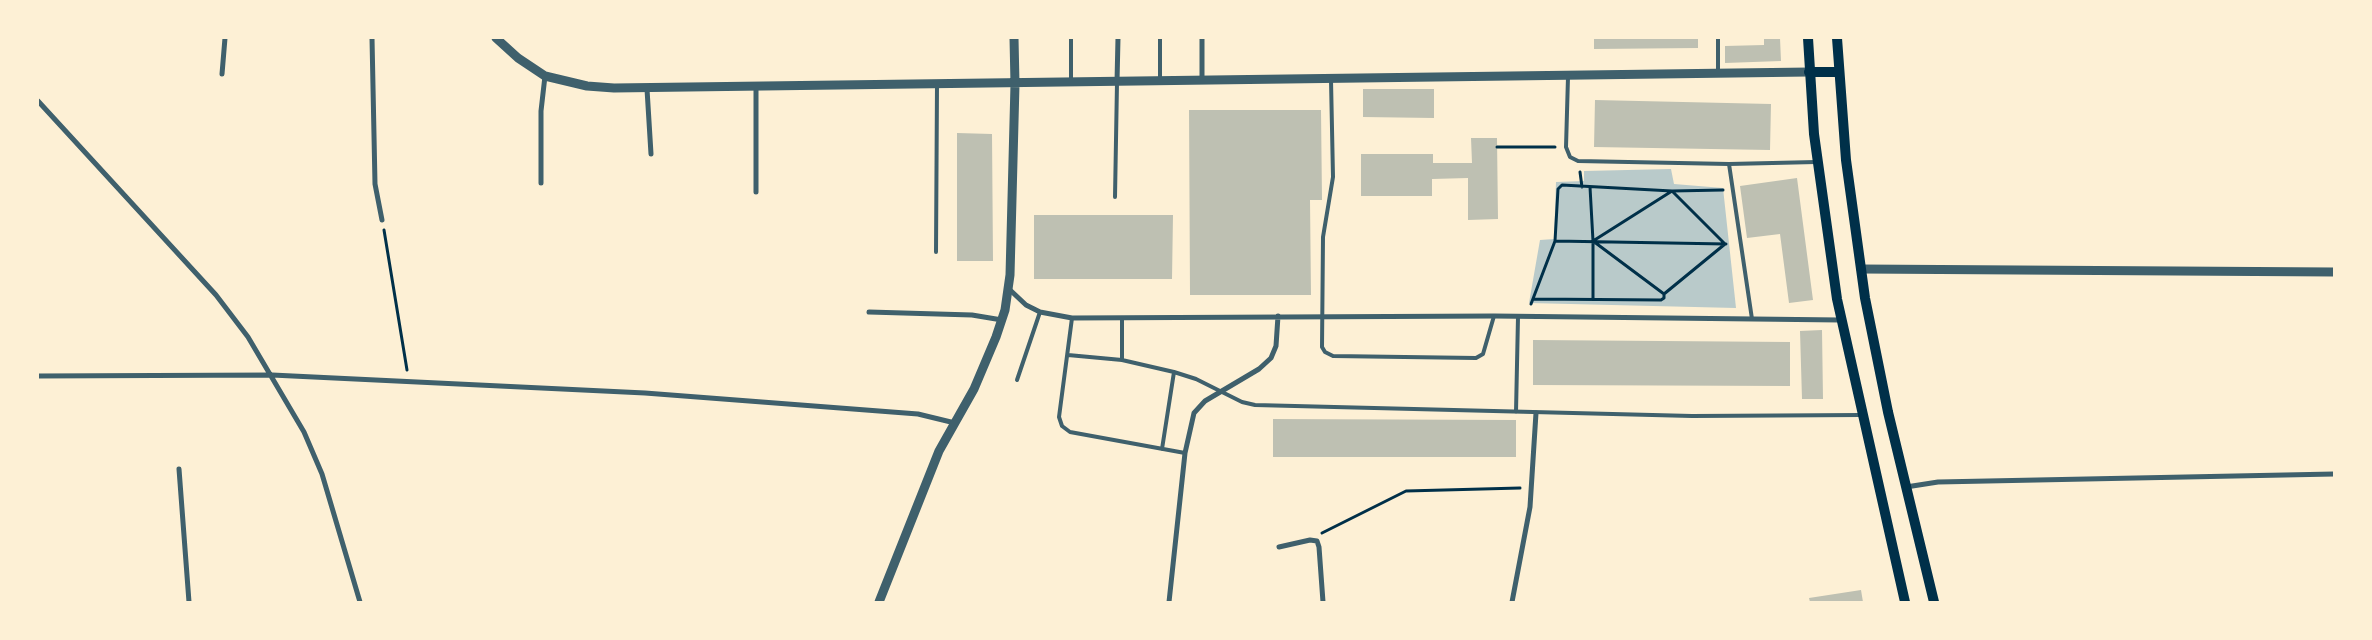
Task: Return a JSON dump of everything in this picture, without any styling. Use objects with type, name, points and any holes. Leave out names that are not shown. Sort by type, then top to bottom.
[{"type":"main road","points":[[1808,38],[1809,72],[1818,162],[1840,320],[1905,602]]},
{"type":"main road","points":[[1837,38],[1838,72],[1846,160],[1868,320],[1934,602]]},
{"type":"main road","points":[[1809,72],[1838,72]]},
{"type":"street","points":[[222,74],[225,38]]},
{"type":"street","points":[[372,38],[375,184],[382,220]]},
{"type":"street","points":[[496,38],[518,58],[546,76],[588,86],[647,89],[1809,72]]},
{"type":"street","points":[[879,602],[939,451],[974,389],[1002,320],[1009,289],[1015,84],[1014,38]]},
{"type":"street","points":[[1117,83],[1118,38]]},
{"type":"street","points":[[1202,38],[1202,82]]},
{"type":"street","points":[[541,183],[541,111],[546,76]]},
{"type":"street","points":[[756,87],[756,192]]},
{"type":"street","points":[[647,89],[651,154]]},
{"type":"street","points":[[38,101],[216,295],[248,337],[304,432],[322,474],[360,602]]},
{"type":"street","points":[[1861,270],[2334,272]]},
{"type":"street","points":[[1009,289],[1026,305],[1040,312],[1072,318],[1526,316],[1840,320]]},
{"type":"street","points":[[869,312],[972,315],[1002,320]]},
{"type":"street","points":[[1169,602],[1185,453],[1194,413],[1205,401],[1259,369],[1271,358],[1276,346],[1278,316]]},
{"type":"street","points":[[38,376],[272,375],[409,383],[645,392],[918,414],[955,423]]},
{"type":"street","points":[[1512,602],[1528,516],[1536,412]]},
{"type":"street","points":[[179,469],[189,602]]},
{"type":"street","points":[[1906,487],[1938,482],[2334,474]]},
{"type":"street","points":[[1279,547],[1310,540],[1317,542],[1323,602]]},
{"type":"lane","points":[[1071,38],[1071,83]]},
{"type":"lane","points":[[1160,38],[1160,82]]},
{"type":"lane","points":[[1718,38],[1718,74]]},
{"type":"lane","points":[[1568,77],[1566,147],[1570,157],[1578,161],[1729,164],[1818,162]]},
{"type":"lane","points":[[1331,80],[1334,177],[1322,237],[1322,347],[1325,352],[1333,356],[1476,358],[1483,354],[1494,316]]},
{"type":"lane","points":[[1115,197],[1117,83]]},
{"type":"lane","points":[[936,252],[937,85]]},
{"type":"lane","points":[[1729,164],[1752,319]]},
{"type":"lane","points":[[1016,380],[1040,312]]},
{"type":"lane","points":[[1516,412],[1518,316]]},
{"type":"lane","points":[[1072,318],[1059,416],[1062,426],[1070,432],[1185,453]]},
{"type":"lane","points":[[1122,319],[1122,360]]},
{"type":"lane","points":[[1068,355],[1122,360],[1174,372],[1254,406],[1711,416],[1861,415]]},
{"type":"lane","points":[[1162,449],[1174,372]]},
{"type":"path","points":[[1497,147],[1566,147]]},
{"type":"path","points":[[1526,316],[1555,241],[1560,186],[1672,191],[1733,190]]},
{"type":"path","points":[[1590,187],[1593,241],[1593,299]]},
{"type":"path","points":[[1593,241],[1672,191]]},
{"type":"path","points":[[1672,191],[1725,244]]},
{"type":"path","points":[[382,220],[409,383]]},
{"type":"path","points":[[1555,241],[1741,245]]},
{"type":"path","points":[[1593,241],[1664,294]]},
{"type":"path","points":[[1533,299],[1661,300],[1664,298],[1664,294],[1725,244]]},
{"type":"path","points":[[1317,542],[1323,531],[1406,491],[1531,488]]},
{"type":"shaded area","points":[[1671,169],[1674,184],[1723,188],[1736,308],[1529,303],[1540,240],[1554,239],[1556,182],[1584,181],[1584,171]]},
{"type":"building","points":[[1594,38],[1698,38],[1698,48],[1594,49]]},
{"type":"building","points":[[1764,38],[1780,38],[1781,61],[1725,63],[1725,46],[1764,45]]},
{"type":"building","points":[[1363,89],[1434,89],[1434,118],[1363,117]]},
{"type":"building","points":[[1595,100],[1771,104],[1770,150],[1594,147]]},
{"type":"building","points":[[1189,110],[1321,110],[1322,200],[1310,200],[1311,295],[1190,295]]},
{"type":"building","points":[[957,133],[992,134],[993,261],[957,261]]},
{"type":"building","points":[[1471,138],[1497,138],[1498,219],[1468,220],[1468,178],[1432,179],[1432,196],[1361,196],[1361,154],[1433,154],[1433,163],[1472,163]]},
{"type":"building","points":[[1797,178],[1813,300],[1789,303],[1780,234],[1747,238],[1740,186]]},
{"type":"building","points":[[1034,215],[1173,215],[1172,279],[1034,279]]},
{"type":"building","points":[[1822,330],[1823,399],[1802,399],[1800,331]]},
{"type":"building","points":[[1533,340],[1790,342],[1790,386],[1533,385]]},
{"type":"building","points":[[1273,419],[1516,420],[1516,457],[1273,457]]},
{"type":"building","points":[[1861,590],[1863,602],[1810,602],[1809,598]]}]
